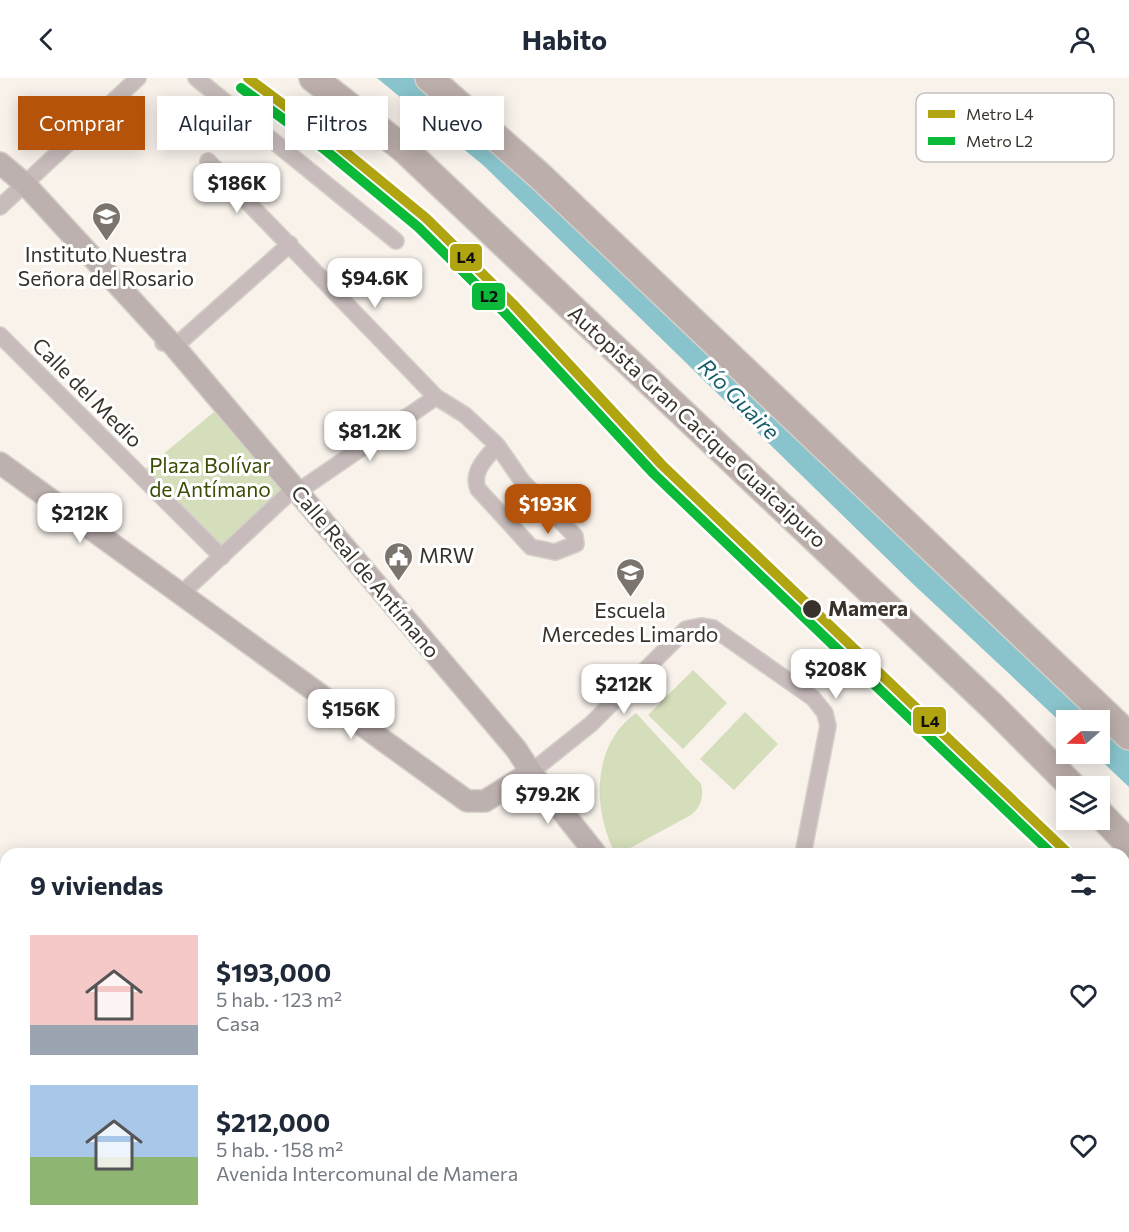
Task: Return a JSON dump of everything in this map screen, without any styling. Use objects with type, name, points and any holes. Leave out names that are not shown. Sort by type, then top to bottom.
[{"type":"highway","name":"Autopista Gran Cacique Guaicaipuro","points":[[313,78],[404,149],[993,707],[1062,776]]},
{"type":"highway","points":[[429,78],[540,176],[1129,736]]},
{"type":"highway","points":[[1110,824],[1129,844]]},
{"type":"street","points":[[0,207],[138,78]]},
{"type":"street","points":[[196,78],[396,241]]},
{"type":"street","points":[[208,161],[436,397],[465,415],[497,445],[522,481],[575,536],[576,544],[555,552],[531,547],[478,489],[475,481],[477,472],[497,445]]},
{"type":"street","name":"Calle Real de Antímano","points":[[0,163],[25,184],[167,344],[292,493],[516,748],[531,772],[591,848]]},
{"type":"street","points":[[167,344],[181,341],[290,244]]},
{"type":"street","name":"Calle del Medio","points":[[0,335],[222,557]]},
{"type":"street","points":[[181,594],[292,493],[436,397]]},
{"type":"street","points":[[0,464],[467,801],[485,801],[531,772],[591,724],[686,629],[701,626],[713,628],[813,698],[825,713],[828,726],[804,848]]},
{"type":"green space","name":"Plaza Bolívar de Antímano","points":[[214,412],[287,495],[222,557],[138,475]]},
{"type":"green space","points":[[693,670],[727,703],[683,749],[648,715]]},
{"type":"green space","points":[[745,712],[778,744],[734,790],[700,759]]},
{"type":"green space","points":[[636,713],[701,784],[702,797],[697,809],[691,815],[630,848],[613,848],[602,817],[600,778],[611,742],[622,726]]},
{"type":"water","points":[[377,78],[423,78],[442,96],[400,96]]},
{"type":"water","name":"Río Guaire","points":[[465,150],[499,150],[1088,710],[1056,710],[1056,718],[912,583],[483,165]]},
{"type":"water","points":[[1110,730],[1129,749],[1129,787],[1105,764],[1110,764]]},
{"type":"metro line","name":"L4","points":[[248,78],[331,140],[426,218],[513,304],[662,465],[1063,848]]},
{"type":"metro line","name":"L2","points":[[241,88],[324,149],[418,227],[504,312],[654,474],[1046,848]]},
{"type":"place","name":"Instituto Nuestra Señora del Rosario","points":[[106,242]]},
{"type":"place","name":"MRW","points":[[398,582]]},
{"type":"place","name":"Escuela Mercedes Limardo","points":[[630,598]]},
{"type":"place","name":"Mamera","points":[[812,609]]}]
